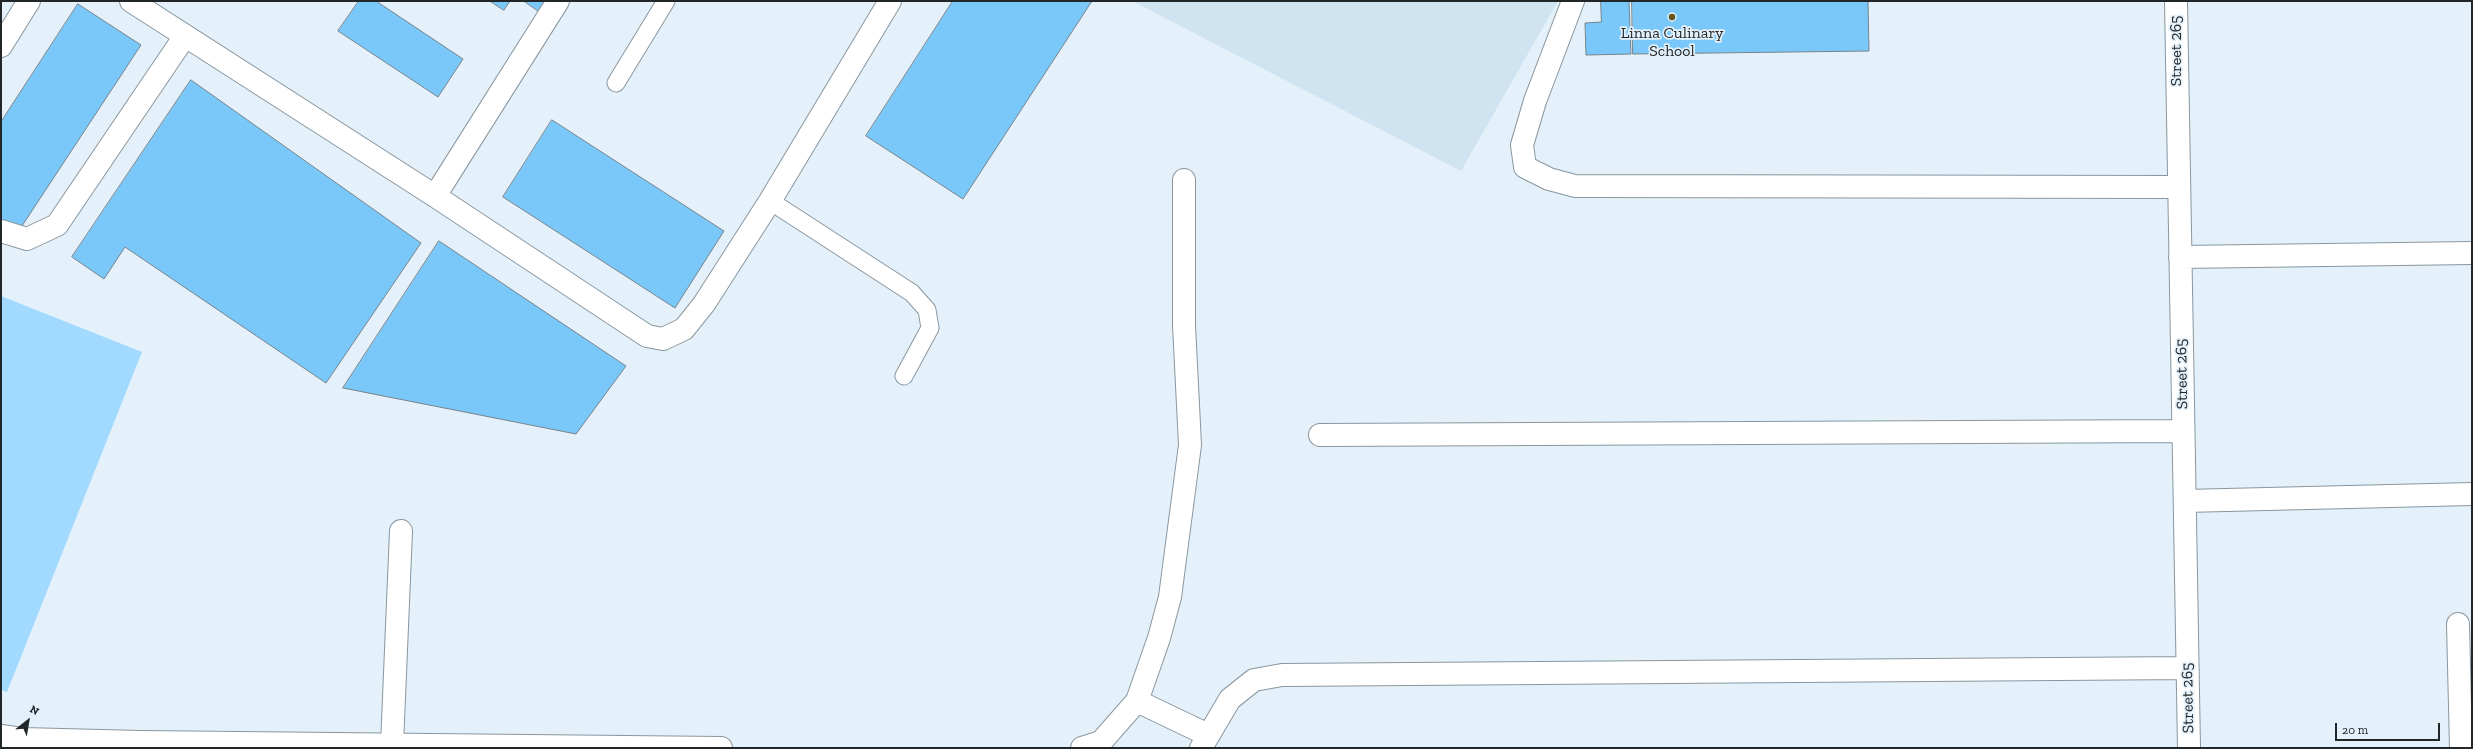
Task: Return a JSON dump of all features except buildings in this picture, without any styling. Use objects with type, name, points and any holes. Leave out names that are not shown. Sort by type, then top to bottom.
[{"type":"street","points":[[1,46],[29,1]]},
{"type":"street","points":[[130,1],[435,196],[647,336],[663,339],[684,329],[704,304],[770,201],[890,1]]},
{"type":"street","points":[[435,196],[558,1]]},
{"type":"street","points":[[1573,1],[1535,100],[1522,145],[1525,167],[1548,179],[1575,186],[2177,187]]},
{"type":"street","name":"Street 265","points":[[2176,1],[2177,187],[2184,431],[2189,748]]},
{"type":"street","points":[[1,231],[27,239],[57,225],[185,36]]},
{"type":"street","points":[[1091,745],[1137,701],[1159,638],[1170,597],[1190,445],[1184,325],[1184,180]]},
{"type":"street","points":[[2180,257],[2472,253]]},
{"type":"street","points":[[1320,435],[2184,431]]},
{"type":"street","points":[[2185,501],[2472,494]]},
{"type":"street","points":[[392,745],[401,531]]},
{"type":"street","points":[[2458,624],[2461,748]]},
{"type":"street","points":[[1137,701],[1204,741],[1230,699],[1254,680],[1282,675],[2187,668]]},
{"type":"street","points":[[13,741],[140,745],[392,745],[721,748]]},
{"type":"lane","points":[[616,83],[666,1]]},
{"type":"lane","points":[[770,201],[912,293],[927,310],[930,328],[904,376]]},
{"type":"shaded area","points":[[1132,1],[1558,1],[1461,171]]},
{"type":"shaded area","points":[[1,296],[142,352],[7,692],[1,690]]},
{"type":"place","name":"Linna Culinary School","points":[[1672,17]]}]
